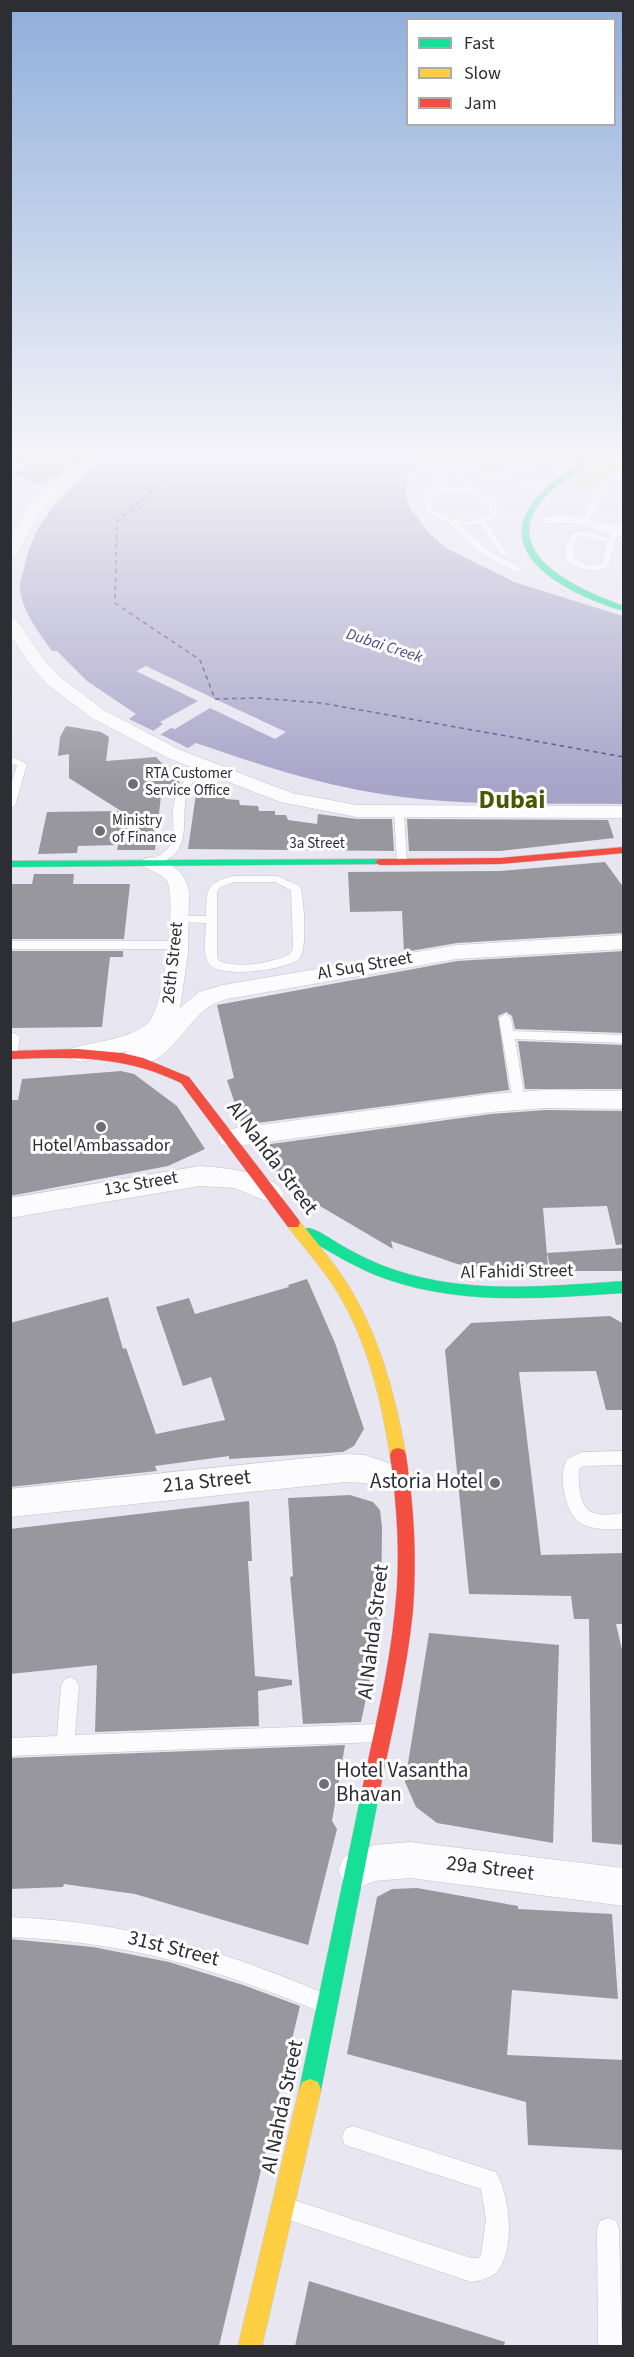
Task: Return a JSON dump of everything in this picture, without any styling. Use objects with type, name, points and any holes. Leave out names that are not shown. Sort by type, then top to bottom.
[{"type":"street","points":[[545,567],[559,580],[578,591],[624,609]]},
{"type":"street","points":[[568,567],[590,584],[624,598]]},
{"type":"street","points":[[10,622],[37,662],[54,681],[98,714],[144,740],[266,791],[309,804],[357,811],[624,812]]},
{"type":"street","name":"3a Street","points":[[10,864],[512,860],[624,850]]},
{"type":"street","name":"26th Street","points":[[81,1054],[144,1036],[162,1024],[168,1016],[173,995],[177,945],[178,882],[168,871],[151,863]]},
{"type":"street","name":"Al Suq Street","points":[[134,1057],[165,1044],[190,1007],[199,1000],[223,992],[457,952],[624,942]]},
{"type":"street","name":"Al Nahda Street","points":[[11,1055],[81,1054],[134,1057],[155,1063],[185,1080],[344,1290],[369,1340],[386,1395],[401,1481],[406,1533],[406,1589],[357,1870],[283,2208],[250,2346]]},
{"type":"street","points":[[230,1138],[519,1101],[624,1100]]},
{"type":"street","name":"13c Street","points":[[10,1208],[201,1176],[237,1179],[271,1192]]},
{"type":"street","name":"Al Fahidi Street","points":[[287,1215],[309,1233],[343,1255],[391,1276],[423,1286],[456,1293],[490,1294],[624,1287]]},
{"type":"street","name":"21a Street","points":[[10,1503],[346,1468],[365,1469],[401,1481]]},
{"type":"street","name":"29a Street","points":[[357,1870],[374,1863],[410,1860],[624,1887]]},
{"type":"lane","points":[[513,567],[518,570]]},
{"type":"lane","points":[[10,759],[22,764],[10,806]]},
{"type":"lane","points":[[151,863],[169,854],[178,842],[183,791],[206,767]]},
{"type":"lane","points":[[399,812],[402,862]]},
{"type":"lane","points":[[178,842],[185,854],[200,862]]},
{"type":"lane","points":[[249,879],[272,862]]},
{"type":"lane","points":[[227,880],[285,881],[296,888],[299,948],[295,957],[283,962],[232,970],[220,967],[212,957],[212,914],[212,892],[216,885],[227,880]]},
{"type":"lane","points":[[179,916],[212,914]]},
{"type":"lane","points":[[10,945],[177,945]]},
{"type":"lane","points":[[505,1018],[519,1101]]},
{"type":"lane","points":[[508,1035],[624,1039]]},
{"type":"lane","points":[[11,1055],[14,1037]]},
{"type":"lane","points":[[624,1458],[582,1459],[573,1464],[570,1475],[576,1509],[581,1516],[596,1522],[624,1521]]},
{"type":"lane","points":[[65,1745],[70,1686]]},
{"type":"lane","points":[[10,1747],[382,1733]]},
{"type":"lane","name":"31st Street","points":[[10,1927],[98,1933],[156,1943],[233,1966],[328,2005]]},
{"type":"lane","points":[[283,2208],[471,2270],[479,2270],[486,2266],[492,2258],[497,2205],[493,2187],[488,2180],[353,2137]]},
{"type":"lane","points":[[608,2229],[610,2346]]},
{"type":"water","name":"Dubai Creek","points":[[24,567],[484,567],[514,582],[623,616],[623,804],[471,803],[411,798],[357,790],[310,779],[196,743],[188,748],[129,719],[136,714],[87,681],[57,651],[52,651],[28,615],[20,591]]},
{"type":"pier","points":[[146,666],[286,732],[275,739],[210,708],[175,729],[171,728],[160,735],[153,731],[163,724],[160,722],[198,701],[136,671]]},
{"type":"building","points":[[66,726],[101,732],[109,737],[106,761],[156,757],[180,783],[162,786],[155,850],[117,850],[118,845],[78,846],[77,853],[38,854],[47,812],[121,811],[69,778],[69,754],[58,756],[60,737]]},
{"type":"building","points":[[196,794],[225,796],[225,799],[239,800],[240,805],[258,806],[259,811],[275,811],[275,815],[286,815],[288,820],[317,824],[318,814],[357,819],[392,819],[394,851],[188,849]]},
{"type":"building","points":[[407,819],[608,820],[614,838],[500,851],[409,851]]},
{"type":"building","points":[[605,862],[624,888],[624,933],[457,943],[404,952],[402,911],[350,912],[348,872],[500,871]]},
{"type":"building","points":[[34,874],[74,874],[73,884],[130,884],[124,939],[10,939],[10,884],[32,884]]},
{"type":"building","points":[[10,951],[123,951],[123,957],[110,957],[102,1027],[10,1028]]},
{"type":"building","points":[[624,951],[624,1033],[515,1029],[512,1016],[506,1012],[498,1016],[509,1090],[242,1125],[227,1080],[234,1078],[217,1005],[457,961]]},
{"type":"building","points":[[518,1041],[624,1045],[624,1089],[525,1089]]},
{"type":"building","name":"Hotel Ambassador","points":[[121,1071],[134,1074],[177,1106],[205,1149],[168,1166],[10,1196],[10,1100],[18,1100],[22,1079]]},
{"type":"building","points":[[545,1110],[624,1111],[624,1244],[616,1245],[607,1206],[543,1208],[548,1267],[495,1270],[457,1264],[391,1241],[393,1249],[308,1199],[280,1176],[256,1146],[491,1114]]},
{"type":"building","points":[[624,1248],[624,1271],[551,1271],[547,1253]]},
{"type":"building","points":[[307,1279],[335,1343],[364,1429],[354,1446],[343,1452],[229,1459],[229,1456],[155,1466],[157,1471],[10,1487],[10,1323],[108,1297],[123,1349],[126,1348],[156,1434],[225,1420],[211,1377],[183,1386],[156,1307],[189,1298],[195,1314],[289,1287],[288,1285]]},
{"type":"building","points":[[610,1316],[624,1324],[624,1410],[606,1410],[596,1371],[519,1372],[541,1555],[624,1553],[624,1624],[616,1624],[624,1658],[624,1845],[592,1842],[589,1619],[574,1619],[571,1596],[469,1594],[445,1350],[471,1323]]},
{"type":"building","points":[[350,1495],[373,1502],[380,1510],[382,1527],[381,1609],[369,1684],[361,1722],[303,1724],[290,1577],[293,1576],[288,1498]]},
{"type":"building","points":[[249,1501],[252,1561],[248,1561],[255,1676],[292,1680],[292,1685],[258,1691],[259,1726],[95,1732],[97,1665],[10,1674],[10,1529]]},
{"type":"building","points":[[429,1633],[559,1645],[553,1843],[437,1823],[416,1807],[405,1782]]},
{"type":"building","points":[[345,1745],[332,1821],[337,1829],[308,1945],[135,1894],[64,1884],[63,1887],[10,1889],[10,1758]]},
{"type":"building","points":[[417,1888],[518,1906],[518,1909],[612,1914],[618,1999],[512,1990],[507,2055],[624,2060],[624,2150],[528,2145],[526,2102],[347,2054],[377,1897],[392,1889]]},
{"type":"building","points":[[10,1939],[93,1947],[169,1962],[300,2006],[219,2346],[10,2346]]},
{"type":"building","points":[[309,2281],[505,2342],[504,2346],[295,2346]]},
{"type":"ferry route","points":[[116,567],[115,603],[200,660],[215,699],[258,698],[321,703],[624,757]]},
{"type":"traffic: fast","points":[[542,567],[574,588],[624,609]]},
{"type":"traffic: fast","points":[[10,864],[380,862]]},
{"type":"traffic: fast","points":[[309,1233],[351,1257],[389,1274],[425,1285],[461,1291],[498,1293],[624,1287]]},
{"type":"traffic: fast","points":[[310,2090],[370,1795]]},
{"type":"traffic: slow","points":[[293,1223],[338,1280],[363,1327],[379,1369],[398,1455]]},
{"type":"traffic: slow","points":[[250,2346],[310,2090]]},
{"type":"traffic: jam","points":[[380,862],[500,861],[624,850]]},
{"type":"traffic: jam","points":[[10,1055],[78,1054],[122,1058],[143,1062],[185,1080],[293,1223]]},
{"type":"traffic: jam","points":[[370,1795],[394,1680],[404,1611],[406,1533],[398,1455]]},
{"type":"place","name":"RTA Customer Service Office","points":[[133,784]]},
{"type":"place","name":"Ministry of Finance","points":[[100,831]]},
{"type":"place","name":"Hotel Ambassador","points":[[101,1127]]},
{"type":"place","name":"Astoria Hotel","points":[[495,1483]]},
{"type":"place","name":"Hotel Vasantha Bhavan","points":[[324,1784]]},
{"type":"district","name":"Dubai","points":[[512,802]]}]
